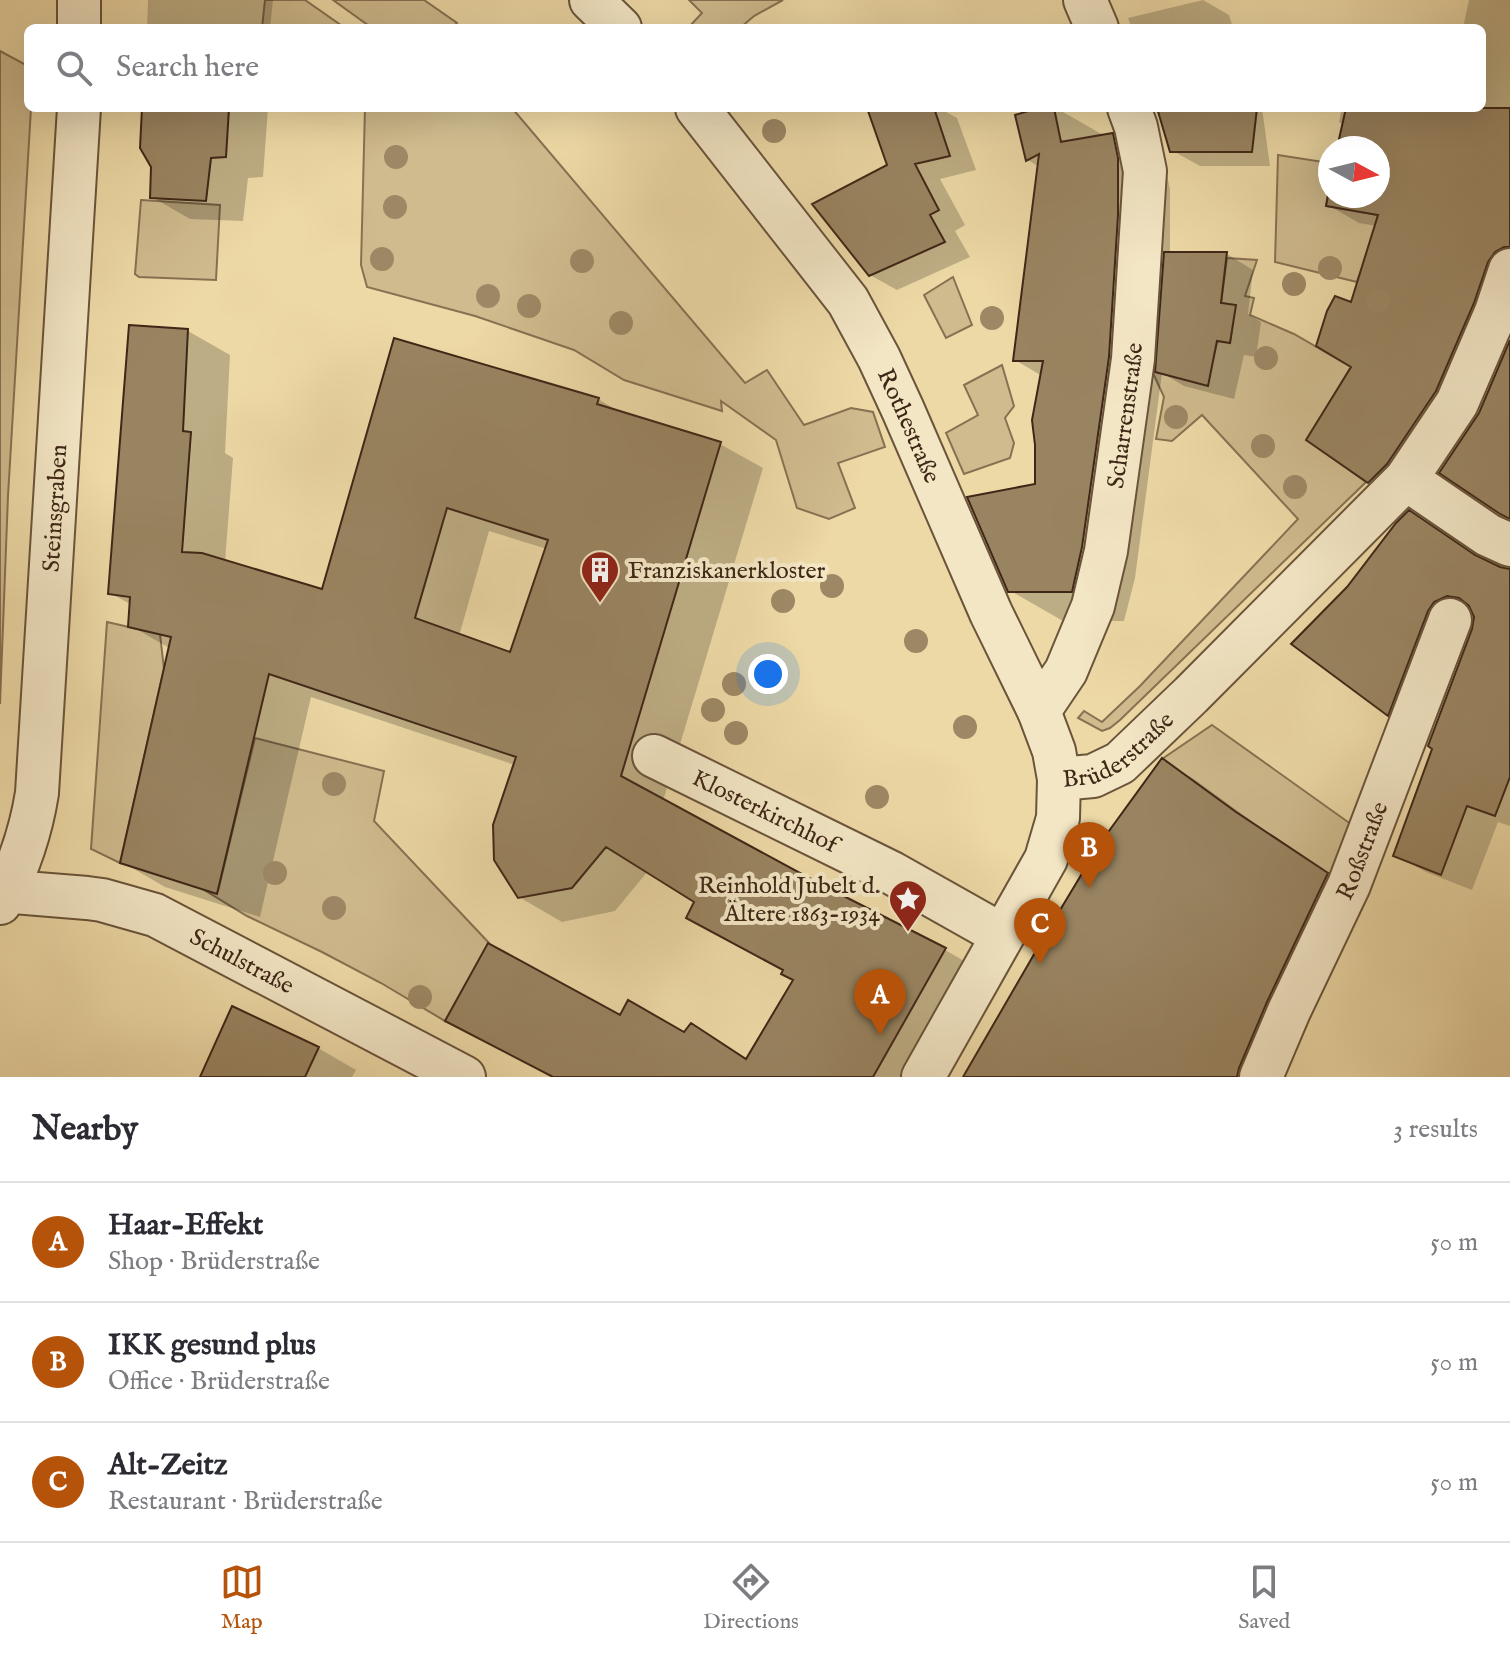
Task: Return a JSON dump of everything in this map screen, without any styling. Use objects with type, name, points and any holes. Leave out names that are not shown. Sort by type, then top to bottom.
[{"type":"street","points":[[79,0],[79,24]]},
{"type":"street","points":[[591,0],[616,24]]},
{"type":"street","points":[[1085,0],[1095,24]]},
{"type":"street","name":"Steinsgraben","points":[[2,895],[23,848],[34,815],[37,793],[79,112]]},
{"type":"street","name":"Rothestraße","points":[[700,112],[848,301],[879,358],[991,613],[1039,711],[1054,751],[1059,779]]},
{"type":"street","name":"Scharrenstraße","points":[[1039,711],[1066,671],[1093,606],[1106,551],[1129,387],[1145,171],[1130,112]]},
{"type":"street","name":"Brüderstraße","points":[[923,1077],[1046,859],[1058,818],[1059,779],[1093,776],[1120,763],[1406,479],[1457,403],[1496,312],[1510,270]]},
{"type":"street","points":[[1406,479],[1488,535],[1510,545]]},
{"type":"street","name":"Roßstraße","points":[[1261,1077],[1349,885],[1450,620]]},
{"type":"street","name":"Klosterkirchhof","points":[[654,756],[892,873],[1002,935]]},
{"type":"street","name":"Schulstraße","points":[[2,895],[76,896],[155,915],[464,1077]]},
{"type":"shaded area","points":[[265,0],[305,0],[339,24],[262,24]]},
{"type":"shaded area","points":[[333,0],[424,0],[457,23],[456,24],[366,24]]},
{"type":"shaded area","points":[[689,0],[783,0],[745,24],[692,24],[702,13]]},
{"type":"shaded area","points":[[0,51],[24,64],[24,112],[31,112],[8,496],[0,704]]},
{"type":"shaded area","points":[[365,112],[515,112],[745,383],[767,370],[804,425],[851,408],[873,412],[885,447],[838,463],[855,508],[829,519],[797,508],[776,440],[721,401],[722,411],[624,380],[574,350],[475,316],[367,287],[361,265]]},
{"type":"shaded area","points":[[1278,155],[1318,161],[1318,208],[1378,215],[1357,282],[1275,262]]},
{"type":"shaded area","points":[[141,200],[220,205],[216,280],[139,277],[135,274]]},
{"type":"shaded area","points":[[1227,258],[1257,260],[1245,296],[1254,298],[1250,315],[1294,334],[1351,367],[1307,440],[1366,482],[1120,720],[1102,731],[1078,718],[1084,711],[1102,722],[1298,519],[1202,415],[1172,441],[1156,439],[1164,397],[1152,371],[1207,385],[1217,341],[1230,342],[1235,305],[1221,303]]},
{"type":"shaded area","points":[[953,277],[972,325],[946,338],[924,295]]},
{"type":"shaded area","points":[[1002,365],[1014,406],[1005,418],[1014,443],[1010,458],[964,474],[946,433],[978,415],[964,385]]},
{"type":"shaded area","points":[[107,622],[160,634],[164,669],[120,863],[91,849]]},
{"type":"shaded area","points":[[1212,725],[1355,827],[1334,877],[1162,759]]},
{"type":"shaded area","points":[[255,738],[384,771],[374,821],[489,943],[445,1021],[381,983],[247,916],[206,891],[218,891]]},
{"type":"building","points":[[1486,108],[1510,108],[1510,247],[1495,252],[1488,262],[1436,391],[1387,464],[1368,483],[1306,440],[1351,367],[1316,346],[1335,296],[1351,302],[1378,215],[1338,208],[1390,208],[1390,136],[1340,136],[1345,112],[1486,112]]},
{"type":"building","points":[[142,112],[229,112],[226,157],[211,158],[206,201],[150,198],[151,167],[140,148]]},
{"type":"building","points":[[868,112],[935,112],[950,156],[915,164],[939,210],[930,215],[945,242],[869,276],[812,204],[887,165]]},
{"type":"building","points":[[1055,112],[1061,142],[1113,133],[1118,158],[1118,215],[1109,357],[1082,547],[1072,592],[1008,592],[967,497],[1035,484],[1032,420],[1043,361],[1013,361],[1039,154],[1026,161],[1015,115]]},
{"type":"building","points":[[1158,112],[1257,112],[1252,152],[1170,152]]},
{"type":"building","points":[[1164,252],[1227,252],[1221,303],[1236,305],[1230,343],[1217,341],[1208,386],[1155,372]]},
{"type":"building","points":[[129,325],[188,329],[183,431],[191,432],[182,552],[202,553],[322,589],[394,338],[599,398],[597,404],[721,442],[621,776],[946,948],[873,1077],[553,1077],[445,1021],[488,943],[620,1015],[628,1000],[684,1032],[691,1023],[746,1059],[793,980],[781,974],[783,970],[686,918],[694,902],[606,847],[572,888],[518,898],[494,860],[493,825],[516,757],[269,674],[217,894],[120,863],[171,637],[128,627],[130,597],[108,594]],"holes":[[[447,508],[548,540],[510,652],[415,618]]]},
{"type":"building","points":[[1510,340],[1510,519],[1439,473],[1479,413]]},
{"type":"building","points":[[1409,510],[1475,555],[1510,569],[1510,777],[1495,816],[1467,806],[1441,875],[1393,856],[1432,749],[1428,746],[1472,629],[1474,617],[1469,606],[1459,598],[1447,596],[1434,602],[1388,716],[1291,644],[1347,587]]},
{"type":"building","points":[[1162,758],[1328,873],[1267,1002],[1237,1077],[963,1077],[1101,842]]},
{"type":"building","points":[[232,1006],[319,1047],[305,1077],[200,1077]]},
{"type":"place","name":"Franziskanerkloster","points":[[600,604]]},
{"type":"place","name":"IKK gesund plus","points":[[1089,888]]},
{"type":"place","name":"Reinhold Jubelt d. Ältere 1863-1934","points":[[908,933]]},
{"type":"place","name":"Alt-Zeitz","points":[[1040,964]]},
{"type":"place","name":"Haar-Effekt","points":[[880,1035]]}]
